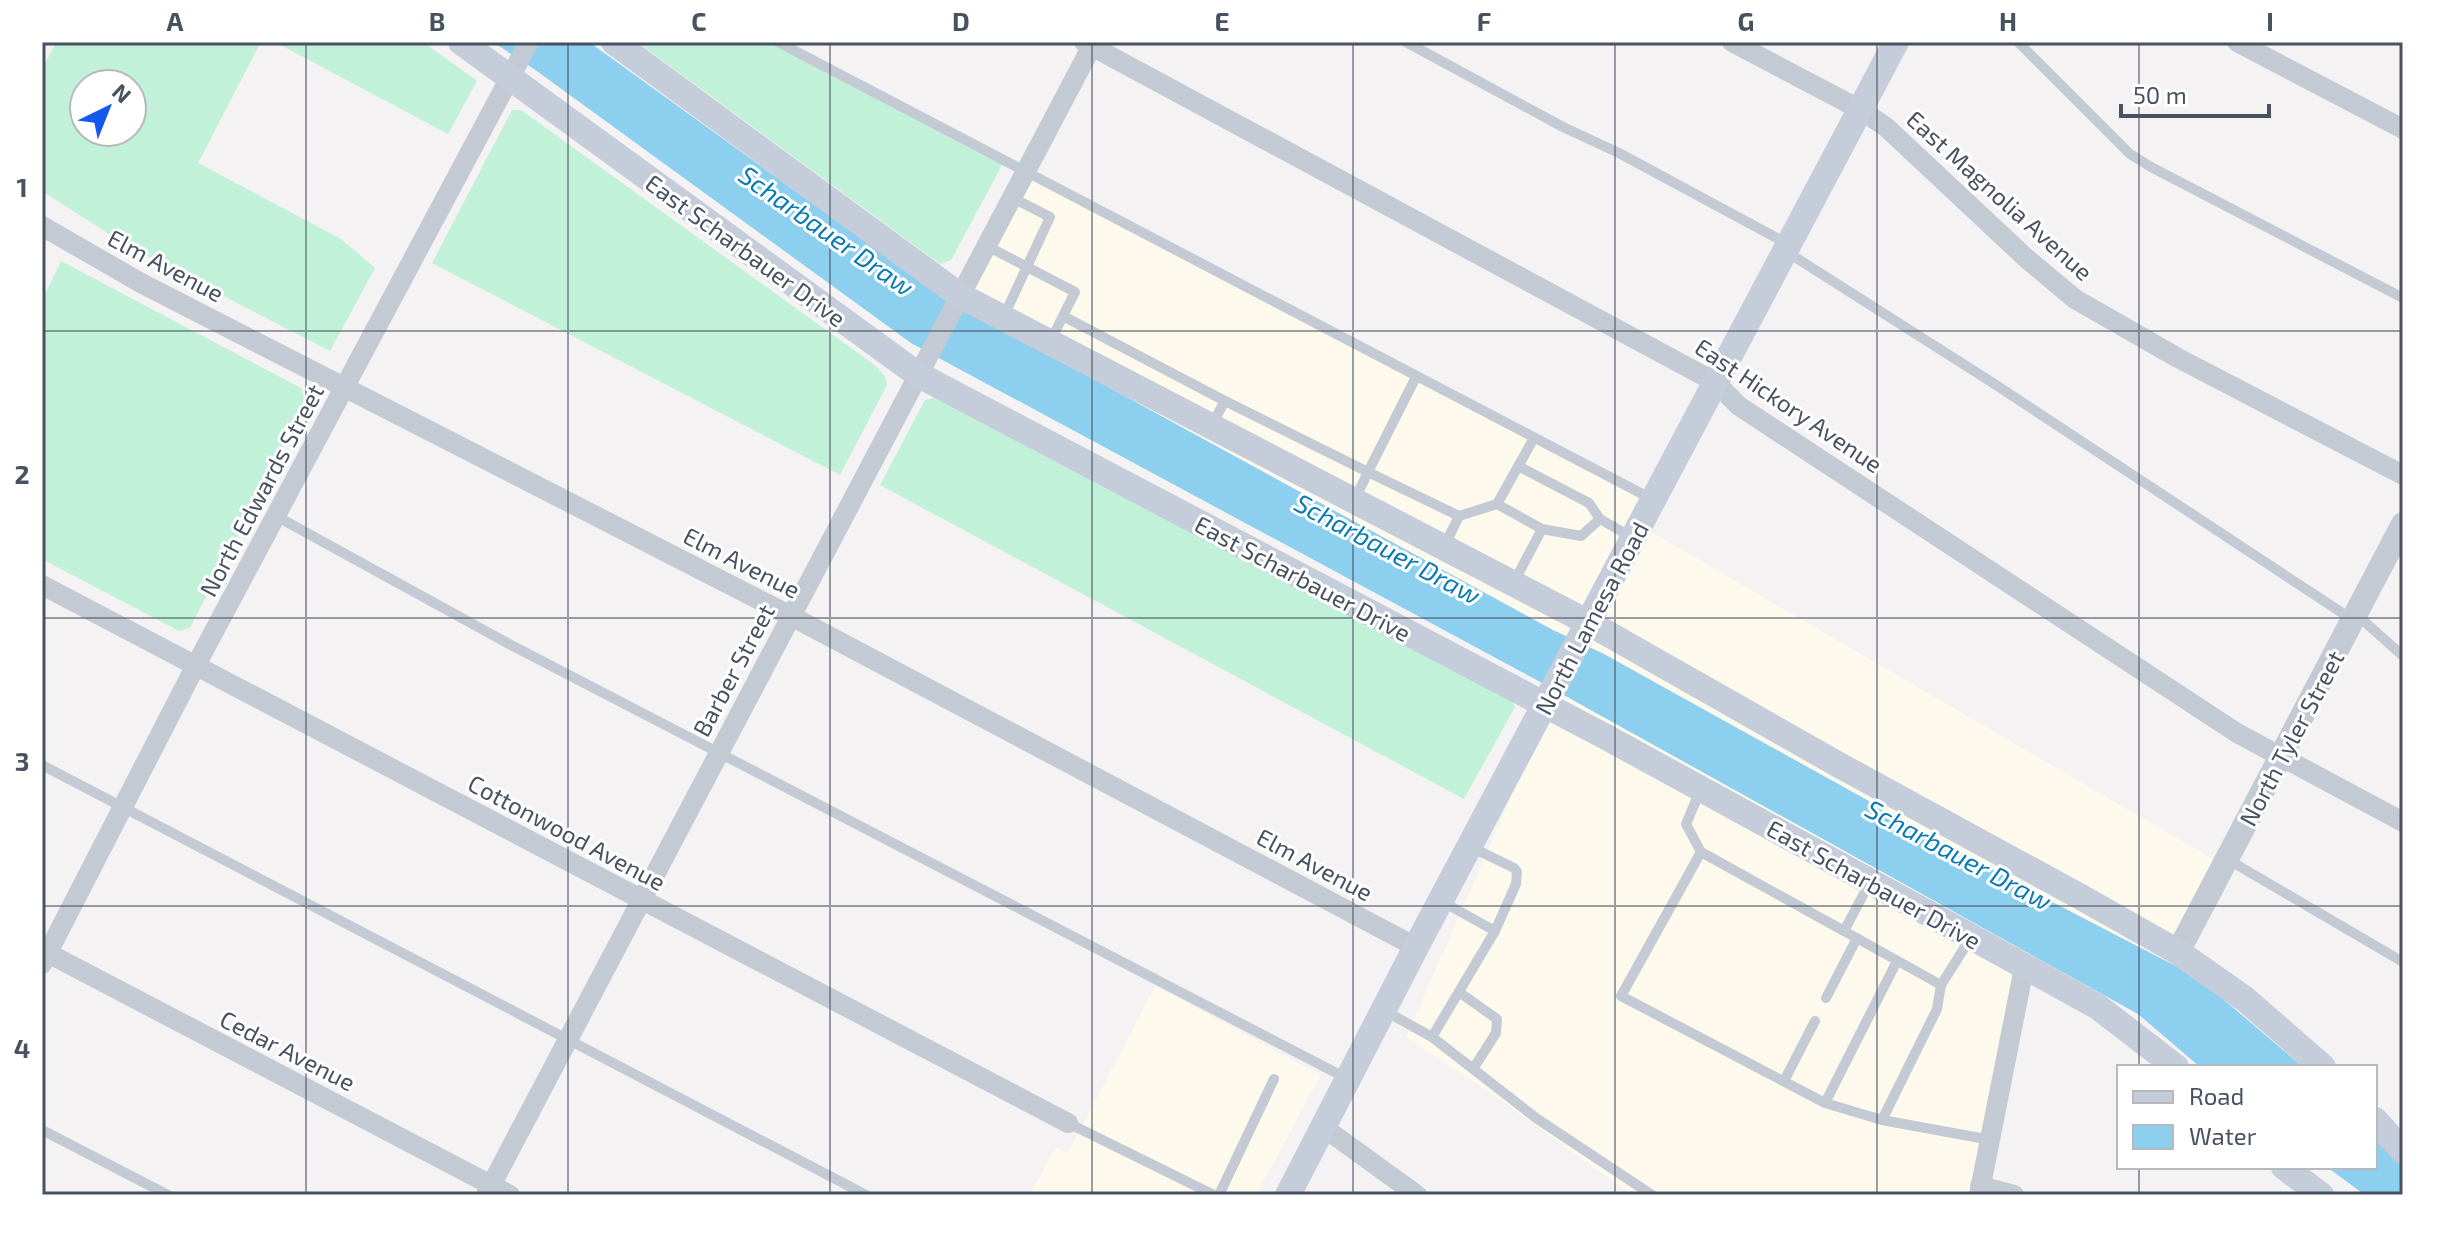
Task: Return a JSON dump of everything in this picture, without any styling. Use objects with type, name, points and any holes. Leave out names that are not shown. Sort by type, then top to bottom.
[{"type":"main road","name":"East Scharbauer Drive","points":[[461,42],[917,374],[1546,702],[2098,1007],[2173,1065]]},
{"type":"main road","points":[[614,42],[959,295],[1513,584],[1586,630],[2178,952],[2245,999],[2321,1065]]},
{"type":"main road","name":"North Lamesa Road","points":[[1288,1195],[1416,947],[1896,42]]},
{"type":"main road","points":[[2377,1122],[2403,1151]]},
{"type":"main road","points":[[2287,1169],[2321,1195]]},
{"type":"street","name":"North Edwards Street","points":[[44,955],[529,42]]},
{"type":"street","name":"East Magnolia Avenue","points":[[1732,42],[1861,110],[1896,135],[2026,258],[2075,299],[2178,358],[2403,475]]},
{"type":"street","points":[[2237,42],[2403,129]]},
{"type":"street","name":"Barber Street","points":[[488,1190],[1090,43]]},
{"type":"street","name":"East Hickory Avenue","points":[[1090,43],[1715,382],[1739,406],[2237,733],[2403,822]]},
{"type":"street","name":"Elm Avenue","points":[[42,226],[141,283],[791,616],[1416,947]]},
{"type":"street","name":"North Tyler Street","points":[[2178,952],[2403,524]]},
{"type":"street","name":"Cottonwood Avenue","points":[[42,585],[1068,1123]]},
{"type":"street","name":"Cedar Avenue","points":[[44,955],[488,1190],[510,1195]]},
{"type":"street","points":[[2014,1195],[1980,1190],[2024,968]]},
{"type":"street","points":[[1323,1127],[1417,1195]]},
{"type":"lane","points":[[778,42],[1654,500]]},
{"type":"lane","points":[[1406,42],[1563,127],[1619,153],[1787,247],[2354,617],[2403,656]]},
{"type":"lane","points":[[2018,42],[2140,161],[2403,298]]},
{"type":"lane","points":[[1003,318],[1029,268],[1050,217],[1011,197]]},
{"type":"lane","points":[[985,245],[1075,292],[1050,342]]},
{"type":"lane","points":[[1063,316],[1225,401],[1459,516],[1497,504],[1534,438]]},
{"type":"lane","points":[[1354,500],[1416,377]]},
{"type":"lane","points":[[1211,426],[1225,401]]},
{"type":"lane","points":[[1518,466],[1589,503],[1600,519],[1634,538]]},
{"type":"lane","points":[[1497,504],[1542,529],[1581,536],[1600,519]]},
{"type":"lane","points":[[276,516],[511,645],[1348,1079]]},
{"type":"lane","points":[[1444,547],[1459,516]]},
{"type":"lane","points":[[1513,584],[1542,529]]},
{"type":"lane","points":[[42,765],[866,1195]]},
{"type":"lane","points":[[1700,789],[1686,824],[1701,852],[1941,985]]},
{"type":"lane","points":[[1432,1037],[1495,931],[1516,884],[1517,872],[1514,868],[1470,847]]},
{"type":"lane","points":[[1701,852],[1621,996],[1825,1103],[1882,1120],[1991,1140]]},
{"type":"lane","points":[[2227,859],[2403,962]]},
{"type":"lane","points":[[1844,931],[1870,882]]},
{"type":"lane","points":[[1441,901],[1495,931]]},
{"type":"lane","points":[[1882,1120],[1937,1009],[1941,985],[1971,937]]},
{"type":"lane","points":[[1826,998],[1857,938]]},
{"type":"lane","points":[[1825,1103],[1897,961]]},
{"type":"lane","points":[[1459,992],[1497,1019],[1496,1033],[1473,1069]]},
{"type":"lane","points":[[1384,1010],[1432,1037],[1536,1118],[1652,1195]]},
{"type":"lane","points":[[1784,1081],[1815,1021]]},
{"type":"lane","points":[[1068,1123],[1217,1195],[1274,1079]]},
{"type":"lane","points":[[42,1130],[168,1195]]},
{"type":"shaded area","points":[[1025,175],[1652,505],[1641,526],[2223,865],[2159,989],[2023,916],[1977,1195],[1632,1195],[1505,1103],[1406,1037],[1566,671],[940,334]]},
{"type":"shaded area","points":[[1155,986],[1321,1075],[1256,1195],[1030,1195],[1056,1147],[1068,1153]]},
{"type":"green space","points":[[57,42],[261,42],[198,163],[341,239],[375,268],[330,351],[131,248],[42,191],[42,68]]},
{"type":"green space","points":[[275,42],[423,42],[477,81],[448,134]]},
{"type":"green space","points":[[637,42],[768,42],[1002,165],[951,260],[940,264]]},
{"type":"green space","points":[[512,110],[521,110],[876,366],[885,376],[887,385],[840,475],[432,263]]},
{"type":"green space","points":[[61,261],[301,388],[306,402],[190,628],[179,631],[42,559],[42,300]]},
{"type":"green space","points":[[941,396],[1511,699],[1515,707],[1464,799],[880,485],[925,400]]},
{"type":"water","name":"Scharbauer Draw","points":[[493,42],[589,42],[938,294],[1553,630],[1604,654],[2033,892],[2197,977],[2301,1065],[2198,1065],[2138,1014],[1533,678],[911,343]]},
{"type":"water","points":[[2377,1141],[2403,1167],[2403,1195],[2365,1195],[2330,1169],[2377,1169]]}]
